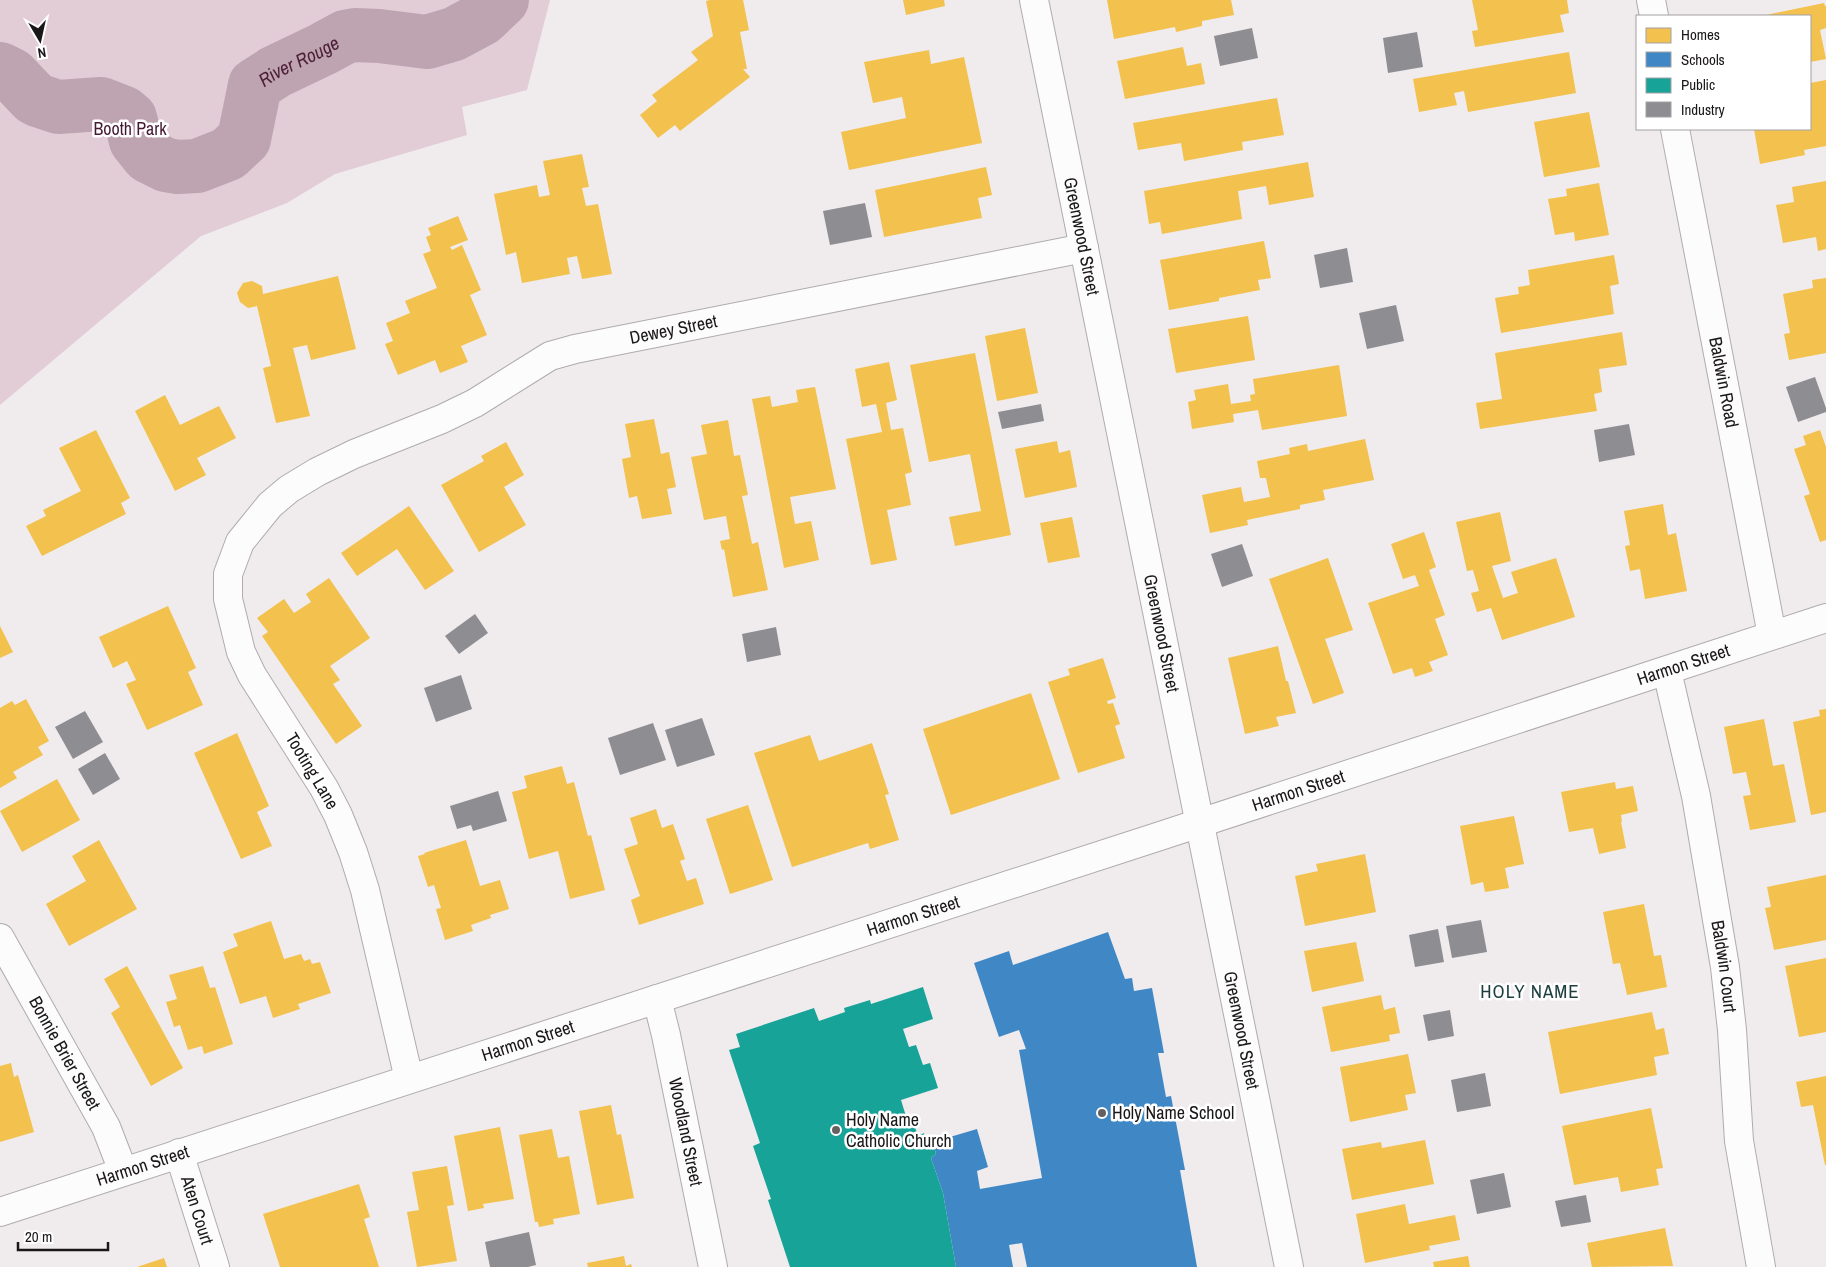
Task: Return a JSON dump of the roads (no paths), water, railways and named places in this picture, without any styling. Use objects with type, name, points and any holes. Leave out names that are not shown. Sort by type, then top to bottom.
[{"type":"street","name":"Greenwood Street","points":[[1034,0],[1289,1267]]},
{"type":"street","points":[[1651,0],[1654,15]]},
{"type":"street","name":"Baldwin Road","points":[[1675,130],[1772,634]]},
{"type":"street","name":"Dewey Street","points":[[289,489],[316,472],[354,454],[442,419],[475,403],[550,356],[575,349],[1084,248]]},
{"type":"street","name":"Tooting Lane","points":[[289,489],[270,505],[240,542],[228,574],[228,599],[241,652],[252,675],[324,788],[338,815],[353,852],[365,890],[409,1078]]},
{"type":"street","name":"Harmon Street","points":[[0,1212],[1826,618]]},
{"type":"street","name":"Baldwin Court","points":[[1666,670],[1696,796],[1723,957],[1732,1030],[1739,1141],[1761,1267]]},
{"type":"street","name":"Bonnie Brier Street","points":[[0,938],[106,1127],[123,1171]]},
{"type":"street","name":"Woodland Street","points":[[657,999],[713,1267]]},
{"type":"street","name":"Aten Court","points":[[179,1154],[216,1267]]},
{"type":"waterway","name":"River Rouge","points":[[0,69],[12,75],[34,98],[40,101],[58,107],[101,104],[124,113],[130,118],[136,141],[148,156],[166,165],[178,167],[197,166],[228,154],[244,139],[255,85],[275,72],[345,37],[355,35],[379,36],[427,42],[454,34],[482,19],[502,0]]},
{"type":"place","name":"Holy Name School","points":[[1102,1113]]},
{"type":"place","name":"Holy Name Catholic Church","points":[[836,1130]]},
{"type":"district","name":"HOLY NAME","points":[[1530,991]]},
{"type":"park label","name":"Booth Park","points":[[130,129]]}]
